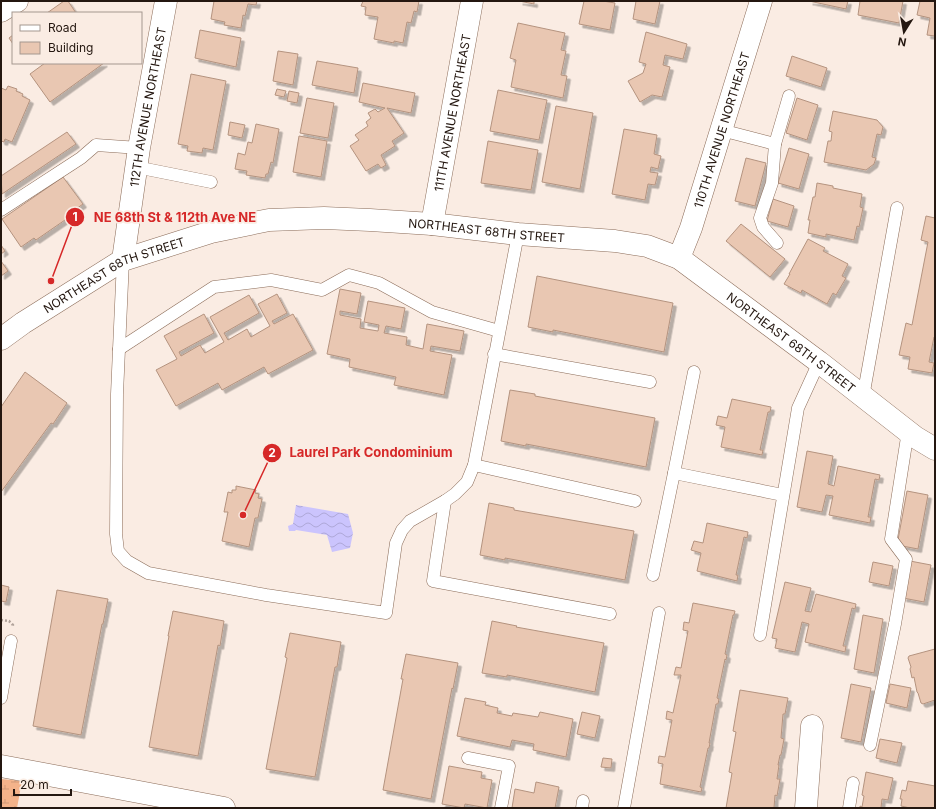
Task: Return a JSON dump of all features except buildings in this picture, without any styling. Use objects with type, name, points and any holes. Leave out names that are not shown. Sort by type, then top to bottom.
[{"type":"street","points":[[1,11],[17,1]]},
{"type":"street","name":"112TH AVENUE NORTHEAST","points":[[123,260],[137,158],[166,1]]},
{"type":"street","name":"111TH AVENUE NORTHEAST","points":[[432,224],[472,1]]},
{"type":"street","name":"110TH AVENUE NORTHEAST","points":[[679,258],[691,228],[761,1]]},
{"type":"street","name":"NORTHEAST 68TH STREET","points":[[1,339],[23,323],[123,260],[211,232],[269,220],[324,218],[432,224],[518,234],[615,241],[647,246],[679,258],[819,362],[915,437],[935,449]]},
{"type":"street","points":[[806,808],[812,726]]},
{"type":"street","points":[[1,766],[224,808]]},
{"type":"lane","points":[[777,243],[763,227],[760,218],[772,183],[774,144],[788,96]]},
{"type":"lane","points":[[720,130],[774,144]]},
{"type":"lane","points":[[1,210],[81,158],[96,145],[211,182]]},
{"type":"lane","points":[[863,396],[897,208]]},
{"type":"lane","points":[[123,260],[117,394],[116,540],[118,551],[127,562],[148,573],[266,595],[386,612],[396,543],[402,530],[410,521],[455,494],[467,482],[474,465],[518,234]]},
{"type":"lane","points":[[119,349],[214,287],[271,280],[322,290],[349,274],[379,283],[432,312],[499,330]]},
{"type":"lane","points":[[494,354],[650,382]]},
{"type":"lane","points":[[760,635],[798,408],[819,362]]},
{"type":"lane","points":[[653,575],[694,372]]},
{"type":"lane","points":[[870,745],[895,624],[906,559],[891,539],[908,431]]},
{"type":"lane","points":[[474,465],[635,500]]},
{"type":"lane","points":[[674,473],[783,495]]},
{"type":"lane","points":[[445,501],[433,581],[610,614]]},
{"type":"lane","points":[[624,808],[659,613]]},
{"type":"lane","points":[[1,698],[11,641]]},
{"type":"lane","points":[[468,758],[509,766],[500,808]]},
{"type":"lane","points":[[849,808],[853,784]]},
{"type":"green space","points":[[1,779],[22,781],[17,808],[1,808]]},
{"type":"water","points":[[296,505],[348,514],[353,533],[350,548],[332,552],[327,535],[296,530],[289,531],[288,526],[293,524]]},
{"type":"place","name":"NE 68th St & 112th Ave NE","points":[[51,281]]},
{"type":"place","name":"Laurel Park Condominium","points":[[243,515]]}]
